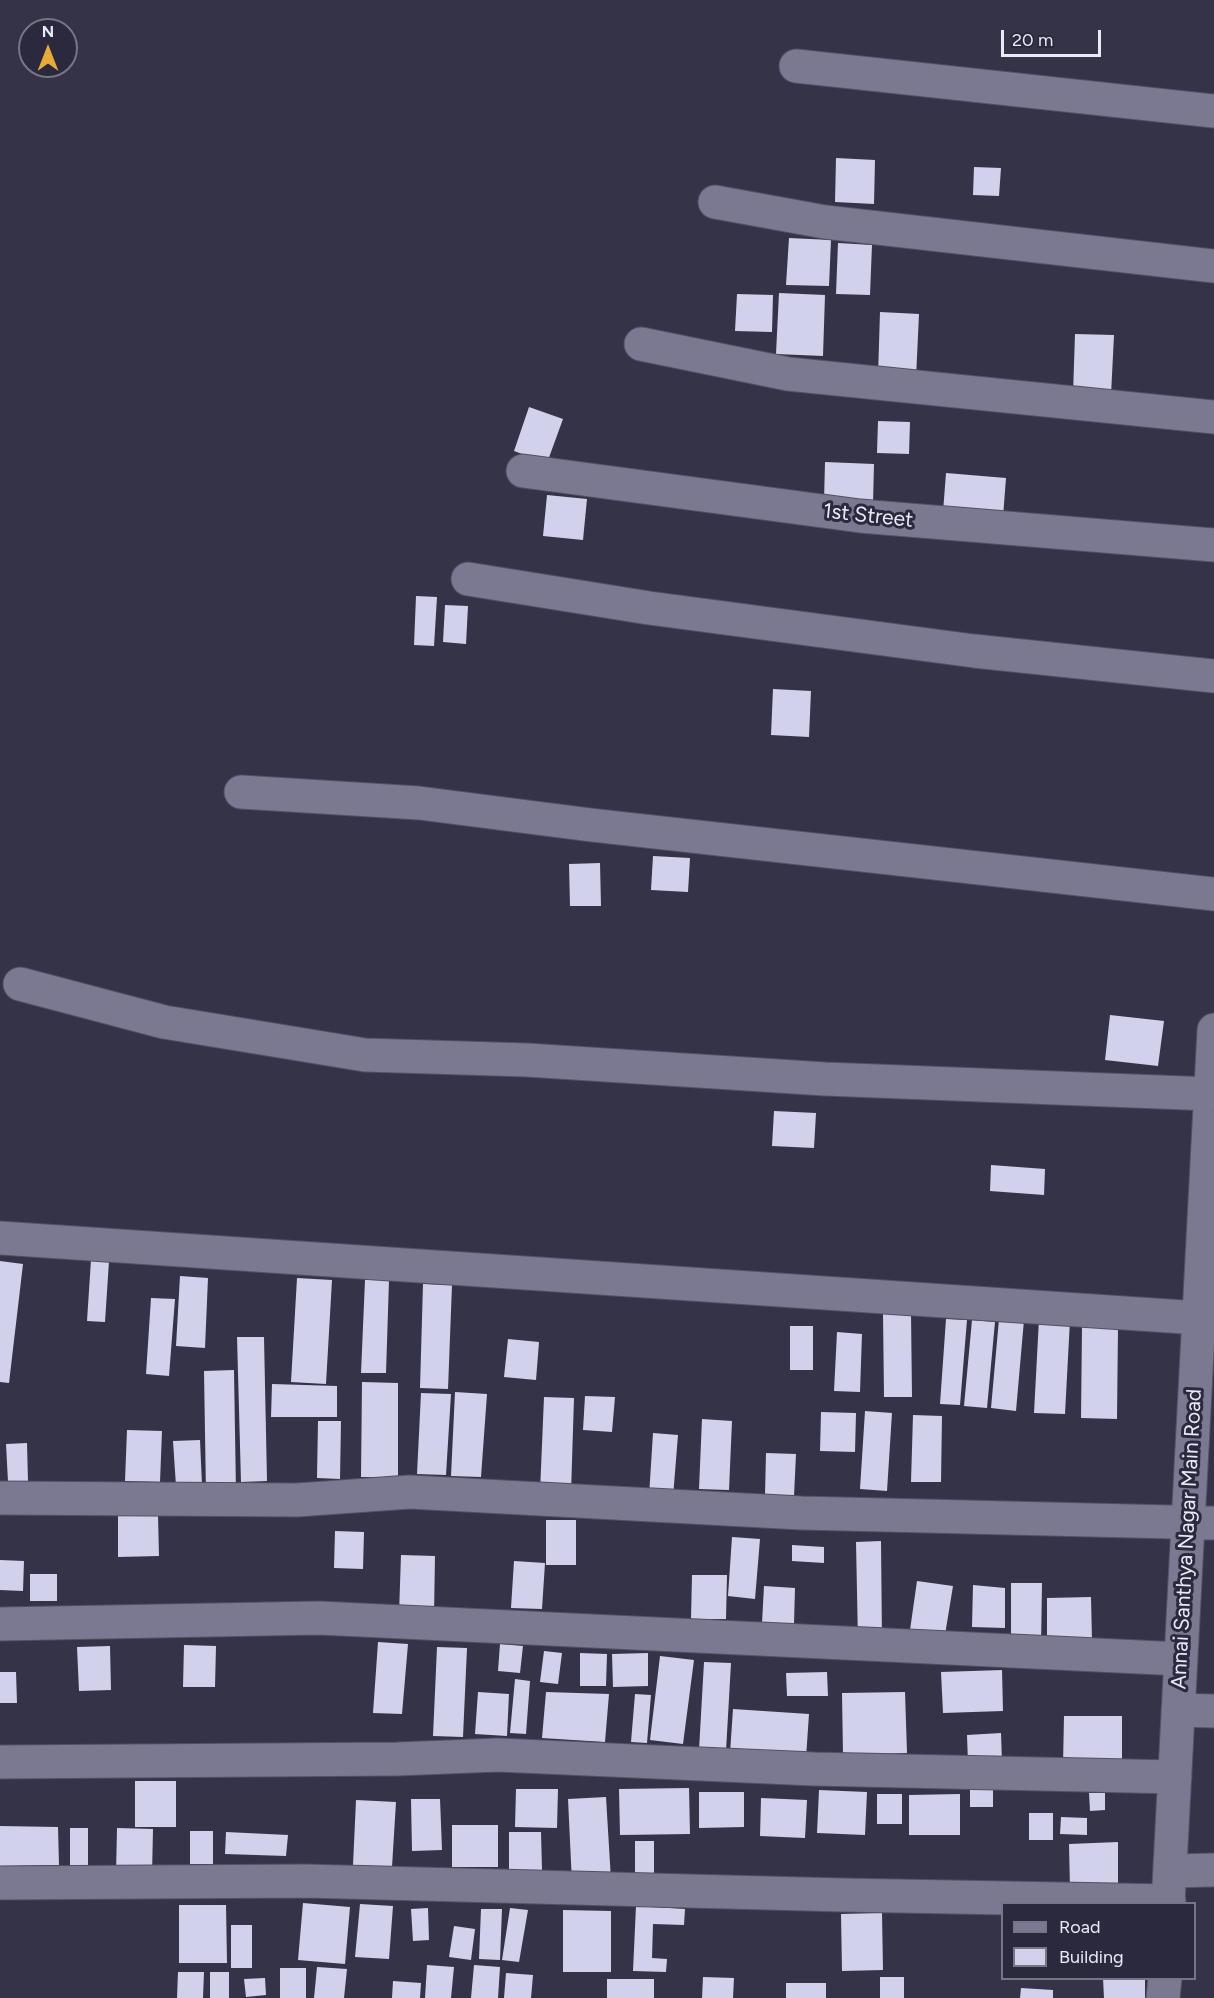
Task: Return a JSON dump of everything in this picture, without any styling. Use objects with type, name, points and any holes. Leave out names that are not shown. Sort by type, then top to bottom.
[{"type":"street","points":[[796,66],[1214,111]]},
{"type":"street","points":[[715,202],[825,222],[1214,266]]},
{"type":"street","points":[[641,344],[788,374],[1214,417]]},
{"type":"street","name":"1st Street","points":[[523,471],[860,516],[1214,545]]},
{"type":"street","points":[[468,579],[658,609],[974,651],[1214,676]]},
{"type":"street","points":[[241,792],[419,803],[591,825],[1214,894]]},
{"type":"street","points":[[20,984],[164,1022],[364,1055],[527,1060],[837,1079],[1211,1112]]},
{"type":"street","name":"Annai Santhya Nagar Main Road","points":[[1169,1892],[1181,1659],[1201,1522],[1205,1376],[1199,1318],[1209,1233],[1214,1030]]},
{"type":"street","points":[[0,1238],[1199,1318]]},
{"type":"street","points":[[0,1498],[297,1500],[410,1492],[801,1513],[1201,1522]]},
{"type":"street","points":[[0,1624],[319,1618],[1181,1659]]},
{"type":"street","points":[[1178,1710],[1214,1711]]},
{"type":"street","points":[[0,1762],[397,1759],[498,1755],[814,1769],[1175,1777]]},
{"type":"street","points":[[0,1883],[305,1881],[843,1895],[1169,1892],[1214,1870]]},
{"type":"street","points":[[1164,1980],[1164,1998]]},
{"type":"building","points":[[836,158],[875,160],[874,204],[835,202]]},
{"type":"building","points":[[974,167],[1001,168],[999,196],[973,195]]},
{"type":"building","points":[[789,238],[831,240],[829,286],[786,285]]},
{"type":"building","points":[[838,243],[872,245],[870,295],[836,294]]},
{"type":"building","points":[[779,293],[825,295],[823,356],[776,354]]},
{"type":"building","points":[[737,294],[773,295],[772,332],[735,331]]},
{"type":"building","points":[[880,312],[919,314],[916,378],[878,376]]},
{"type":"building","points":[[1075,334],[1114,335],[1111,395],[1073,394]]},
{"type":"building","points":[[529,407],[563,419],[547,463],[514,451]]},
{"type":"building","points":[[878,421],[910,422],[909,454],[877,453]]},
{"type":"building","points":[[825,462],[874,464],[873,503],[824,501]]},
{"type":"building","points":[[946,473],[1006,478],[1003,517],[943,512]]},
{"type":"building","points":[[547,495],[587,499],[583,540],[543,536]]},
{"type":"building","points":[[416,596],[437,597],[434,646],[414,645]]},
{"type":"building","points":[[445,605],[468,606],[466,644],[443,642]]},
{"type":"building","points":[[773,689],[811,691],[809,737],[771,735]]},
{"type":"building","points":[[653,856],[690,858],[688,892],[651,890]]},
{"type":"building","points":[[600,863],[601,906],[570,906],[569,864]]},
{"type":"building","points":[[1110,1015],[1164,1021],[1158,1066],[1105,1060]]},
{"type":"building","points":[[774,1111],[816,1113],[814,1148],[772,1146]]},
{"type":"building","points":[[991,1165],[1045,1169],[1044,1195],[990,1191]]},
{"type":"building","points":[[91,1260],[109,1261],[105,1322],[87,1321]]},
{"type":"building","points":[[0,1261],[23,1264],[9,1383],[0,1382]]},
{"type":"building","points":[[180,1276],[208,1278],[205,1348],[176,1346]]},
{"type":"building","points":[[297,1278],[332,1280],[326,1384],[291,1382]]},
{"type":"building","points":[[365,1280],[389,1280],[386,1373],[361,1373]]},
{"type":"building","points":[[423,1284],[452,1285],[448,1389],[420,1388]]},
{"type":"building","points":[[151,1298],[175,1299],[169,1376],[146,1374]]},
{"type":"building","points":[[883,1313],[911,1313],[912,1397],[884,1397]]},
{"type":"building","points":[[946,1319],[967,1320],[960,1405],[940,1404]]},
{"type":"building","points":[[999,1319],[1024,1320],[1016,1411],[991,1408]]},
{"type":"building","points":[[1039,1319],[1070,1320],[1065,1414],[1034,1413]]},
{"type":"building","points":[[972,1320],[995,1322],[987,1408],[964,1406]]},
{"type":"building","points":[[790,1326],[813,1326],[813,1370],[790,1370]]},
{"type":"building","points":[[1082,1327],[1118,1327],[1117,1419],[1081,1418]]},
{"type":"building","points":[[837,1332],[862,1334],[860,1392],[834,1391]]},
{"type":"building","points":[[237,1337],[264,1337],[267,1481],[241,1482]]},
{"type":"building","points":[[508,1339],[539,1342],[536,1380],[504,1377]]},
{"type":"building","points":[[234,1370],[236,1493],[206,1494],[204,1371]]},
{"type":"building","points":[[362,1382],[398,1383],[398,1477],[361,1477]]},
{"type":"building","points":[[272,1384],[337,1386],[337,1417],[271,1417]]},
{"type":"building","points":[[455,1392],[487,1394],[481,1477],[451,1476]]},
{"type":"building","points":[[421,1393],[451,1394],[446,1475],[417,1474]]},
{"type":"building","points":[[585,1396],[615,1397],[612,1432],[583,1430]]},
{"type":"building","points":[[544,1397],[574,1398],[571,1493],[540,1492]]},
{"type":"building","points":[[865,1411],[892,1413],[887,1491],[860,1489]]},
{"type":"building","points":[[821,1412],[856,1413],[855,1452],[820,1451]]},
{"type":"building","points":[[913,1415],[942,1416],[941,1482],[911,1482]]},
{"type":"building","points":[[702,1419],[732,1421],[729,1490],[699,1489]]},
{"type":"building","points":[[318,1421],[341,1421],[340,1479],[317,1478]]},
{"type":"building","points":[[127,1430],[162,1431],[160,1482],[125,1481]]},
{"type":"building","points":[[653,1433],[678,1435],[673,1497],[649,1496]]},
{"type":"building","points":[[200,1440],[202,1485],[176,1486],[173,1441]]},
{"type":"building","points":[[27,1443],[28,1482],[8,1482],[6,1444]]},
{"type":"building","points":[[766,1453],[796,1454],[794,1496],[765,1495]]},
{"type":"building","points":[[118,1515],[158,1515],[159,1556],[118,1557]]},
{"type":"building","points":[[546,1520],[576,1520],[576,1565],[546,1565]]},
{"type":"building","points":[[335,1531],[364,1532],[363,1569],[334,1568]]},
{"type":"building","points":[[732,1537],[760,1539],[755,1599],[728,1596]]},
{"type":"building","points":[[881,1541],[882,1642],[858,1642],[856,1542]]},
{"type":"building","points":[[792,1545],[824,1547],[824,1563],[792,1561]]},
{"type":"building","points":[[401,1555],[435,1556],[434,1614],[399,1614]]},
{"type":"building","points":[[0,1560],[24,1561],[23,1591],[0,1590]]},
{"type":"building","points":[[514,1561],[545,1563],[542,1609],[511,1608]]},
{"type":"building","points":[[30,1574],[57,1574],[57,1601],[30,1601]]},
{"type":"building","points":[[692,1575],[727,1575],[726,1619],[691,1619]]},
{"type":"building","points":[[917,1581],[953,1586],[945,1635],[910,1630]]},
{"type":"building","points":[[1011,1583],[1042,1583],[1041,1647],[1011,1647]]},
{"type":"building","points":[[973,1585],[1005,1588],[1005,1628],[972,1627]]},
{"type":"building","points":[[764,1586],[795,1588],[794,1624],[762,1623]]},
{"type":"building","points":[[1091,1597],[1092,1641],[1047,1641],[1047,1598]]},
{"type":"building","points":[[378,1642],[408,1644],[402,1714],[373,1713]]},
{"type":"building","points":[[500,1644],[523,1646],[520,1673],[498,1671]]},
{"type":"building","points":[[184,1645],[216,1646],[215,1687],[183,1687]]},
{"type":"building","points":[[110,1646],[111,1690],[79,1691],[77,1647]]},
{"type":"building","points":[[437,1647],[467,1648],[463,1737],[433,1736]]},
{"type":"building","points":[[544,1651],[562,1653],[558,1684],[540,1682]]},
{"type":"building","points":[[580,1653],[607,1654],[606,1686],[580,1686]]},
{"type":"building","points":[[648,1653],[648,1686],[613,1687],[612,1654]]},
{"type":"building","points":[[660,1656],[694,1660],[683,1744],[650,1740]]},
{"type":"building","points":[[704,1662],[731,1663],[726,1751],[699,1750]]},
{"type":"building","points":[[1002,1670],[1003,1711],[943,1713],[941,1672]]},
{"type":"building","points":[[0,1672],[16,1672],[17,1703],[0,1703]]},
{"type":"building","points":[[827,1672],[828,1696],[787,1696],[786,1673]]},
{"type":"building","points":[[515,1679],[530,1681],[526,1734],[510,1733]]},
{"type":"building","points":[[478,1692],[509,1694],[507,1736],[475,1734]]},
{"type":"building","points":[[546,1692],[609,1694],[605,1742],[542,1738]]},
{"type":"building","points":[[905,1692],[907,1753],[843,1755],[842,1693]]},
{"type":"building","points":[[635,1694],[651,1695],[647,1743],[631,1742]]},
{"type":"building","points":[[733,1709],[809,1714],[806,1758],[730,1753]]},
{"type":"building","points":[[1064,1716],[1122,1716],[1122,1765],[1063,1765]]},
{"type":"building","points":[[1001,1733],[1002,1762],[968,1763],[967,1735]]},
{"type":"building","points":[[135,1781],[176,1781],[176,1827],[135,1827]]},
{"type":"building","points":[[689,1788],[690,1834],[620,1835],[619,1789]]},
{"type":"building","points":[[970,1788],[993,1788],[993,1807],[970,1807]]},
{"type":"building","points":[[516,1789],[558,1789],[557,1828],[515,1827]]},
{"type":"building","points":[[819,1790],[867,1792],[865,1835],[817,1833]]},
{"type":"building","points":[[699,1792],[744,1792],[744,1827],[699,1828]]},
{"type":"building","points":[[1089,1793],[1105,1793],[1105,1810],[1090,1811]]},
{"type":"building","points":[[877,1794],[902,1794],[902,1824],[877,1824]]},
{"type":"building","points":[[960,1794],[960,1835],[909,1835],[909,1795]]},
{"type":"building","points":[[606,1797],[611,1880],[572,1883],[568,1799]]},
{"type":"building","points":[[761,1798],[807,1800],[805,1838],[760,1836]]},
{"type":"building","points":[[411,1799],[440,1799],[442,1850],[412,1851]]},
{"type":"building","points":[[356,1800],[396,1802],[392,1867],[353,1865]]},
{"type":"building","points":[[1029,1813],[1053,1813],[1053,1840],[1029,1840]]},
{"type":"building","points":[[1061,1817],[1087,1818],[1087,1835],[1060,1834]]},
{"type":"building","points":[[452,1825],[498,1825],[498,1867],[452,1867]]},
{"type":"building","points":[[0,1826],[58,1827],[59,1865],[0,1866]]},
{"type":"building","points":[[70,1828],[88,1828],[88,1865],[70,1865]]},
{"type":"building","points":[[117,1828],[153,1829],[152,1875],[116,1874]]},
{"type":"building","points":[[190,1831],[213,1831],[213,1864],[190,1864]]},
{"type":"building","points":[[226,1832],[288,1835],[286,1856],[225,1854]]},
{"type":"building","points":[[509,1832],[541,1832],[542,1870],[509,1870]]},
{"type":"building","points":[[635,1841],[654,1841],[654,1877],[635,1877]]},
{"type":"building","points":[[1118,1842],[1118,1888],[1070,1889],[1069,1844]]},
{"type":"building","points":[[303,1903],[350,1907],[345,1964],[298,1960]]},
{"type":"building","points":[[360,1904],[393,1906],[389,1959],[355,1957]]},
{"type":"building","points":[[179,1905],[226,1905],[227,1963],[179,1963]]},
{"type":"building","points":[[636,1906],[685,1909],[684,1925],[653,1924],[652,1958],[667,1959],[666,1972],[633,1971]]},
{"type":"building","points":[[428,1908],[429,1940],[413,1941],[411,1909]]},
{"type":"building","points":[[510,1908],[528,1910],[519,1962],[502,1960]]},
{"type":"building","points":[[481,1909],[502,1909],[500,1960],[479,1959]]},
{"type":"building","points":[[563,1910],[611,1911],[611,1972],[563,1972]]},
{"type":"building","points":[[882,1913],[883,1970],[842,1971],[841,1914]]},
{"type":"building","points":[[231,1925],[252,1925],[252,1968],[231,1968]]},
{"type":"building","points":[[454,1926],[475,1929],[471,1960],[449,1957]]},
{"type":"building","points":[[427,1965],[454,1967],[451,1998],[425,1998]]},
{"type":"building","points":[[474,1965],[500,1967],[498,1998],[471,1998]]},
{"type":"building","points":[[317,1967],[347,1969],[344,1998],[314,1998]]},
{"type":"building","points":[[280,1968],[306,1968],[306,1998],[280,1998]]},
{"type":"building","points":[[178,1972],[204,1972],[203,1998],[177,1998]]},
{"type":"building","points":[[210,1972],[229,1972],[229,1998],[210,1998]]},
{"type":"building","points":[[506,1973],[533,1975],[531,1998],[504,1998]]},
{"type":"building","points":[[703,1977],[734,1978],[733,1998],[702,1998]]},
{"type":"building","points":[[880,1977],[904,1977],[904,1998],[880,1998]]},
{"type":"building","points":[[265,1978],[266,1995],[246,1997],[244,1979]]},
{"type":"building","points":[[607,1979],[654,1979],[654,1998],[607,1998]]},
{"type":"building","points":[[1103,1980],[1145,1980],[1145,1998],[1104,1998]]},
{"type":"building","points":[[393,1981],[421,1983],[420,1998],[392,1998]]},
{"type":"building","points":[[786,1983],[826,1983],[826,1998],[786,1998]]},
{"type":"building","points":[[1021,1988],[1053,1990],[1053,1998],[1020,1998]]}]
